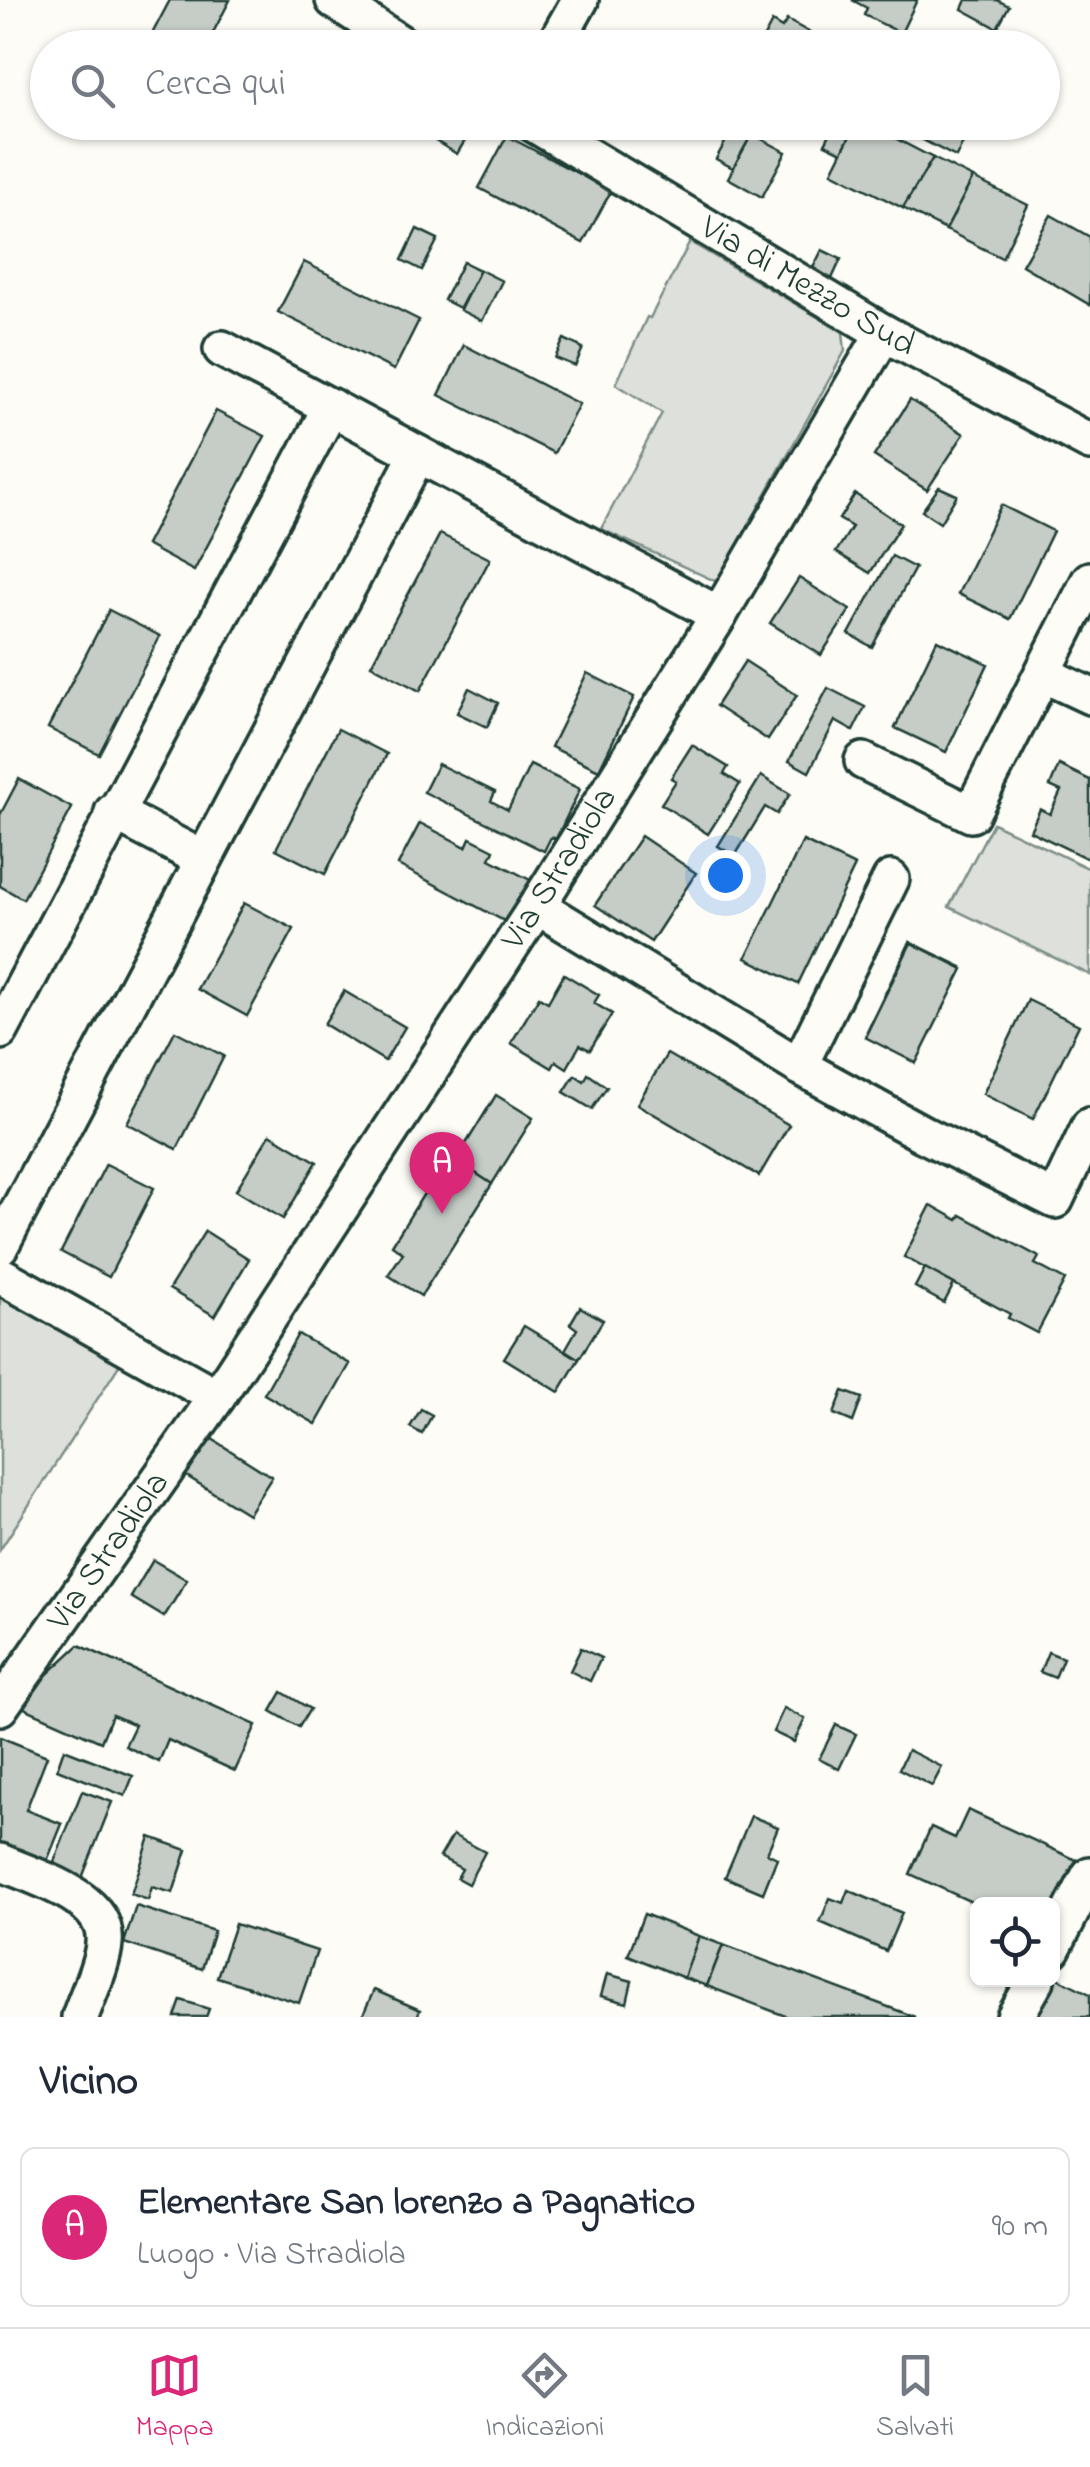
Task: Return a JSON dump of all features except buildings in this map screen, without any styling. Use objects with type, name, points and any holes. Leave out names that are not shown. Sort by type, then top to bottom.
[{"type":"street","points":[[334,0],[380,30]]},
{"type":"street","points":[[564,30],[580,0]]},
{"type":"street","name":"Via di Mezzo Sud","points":[[561,140],[884,333],[1090,442]]},
{"type":"street","name":"Via Stradiola","points":[[0,1707],[217,1397],[538,906],[719,615],[884,333]]},
{"type":"street","points":[[222,350],[719,615]]},
{"type":"street","points":[[0,1030],[331,407]]},
{"type":"street","points":[[0,1246],[418,454]]},
{"type":"street","points":[[863,761],[972,814],[1090,580]]},
{"type":"street","points":[[1043,674],[1090,696]]},
{"type":"street","points":[[113,812],[204,858]]},
{"type":"street","points":[[799,1066],[891,879]]},
{"type":"street","points":[[538,906],[799,1066],[1054,1200],[1090,1126]]},
{"type":"street","points":[[0,1275],[217,1397]]},
{"type":"street","points":[[0,1862],[83,1900],[101,1918],[104,1942],[80,2017]]},
{"type":"street","points":[[1060,1933],[1090,1875]]},
{"type":"street","points":[[1016,2017],[1032,1987]]},
{"type":"shaded area","points":[[690,242],[843,332],[845,351],[717,582],[601,529],[662,413],[616,384],[647,317],[650,318]]},
{"type":"shaded area","points":[[993,823],[1090,869],[1090,975],[949,907]]},
{"type":"shaded area","points":[[0,1280],[129,1350],[0,1550]]},
{"type":"place","name":"Elementare San lorenzo a Pagnatico","points":[[442,1214]]}]
